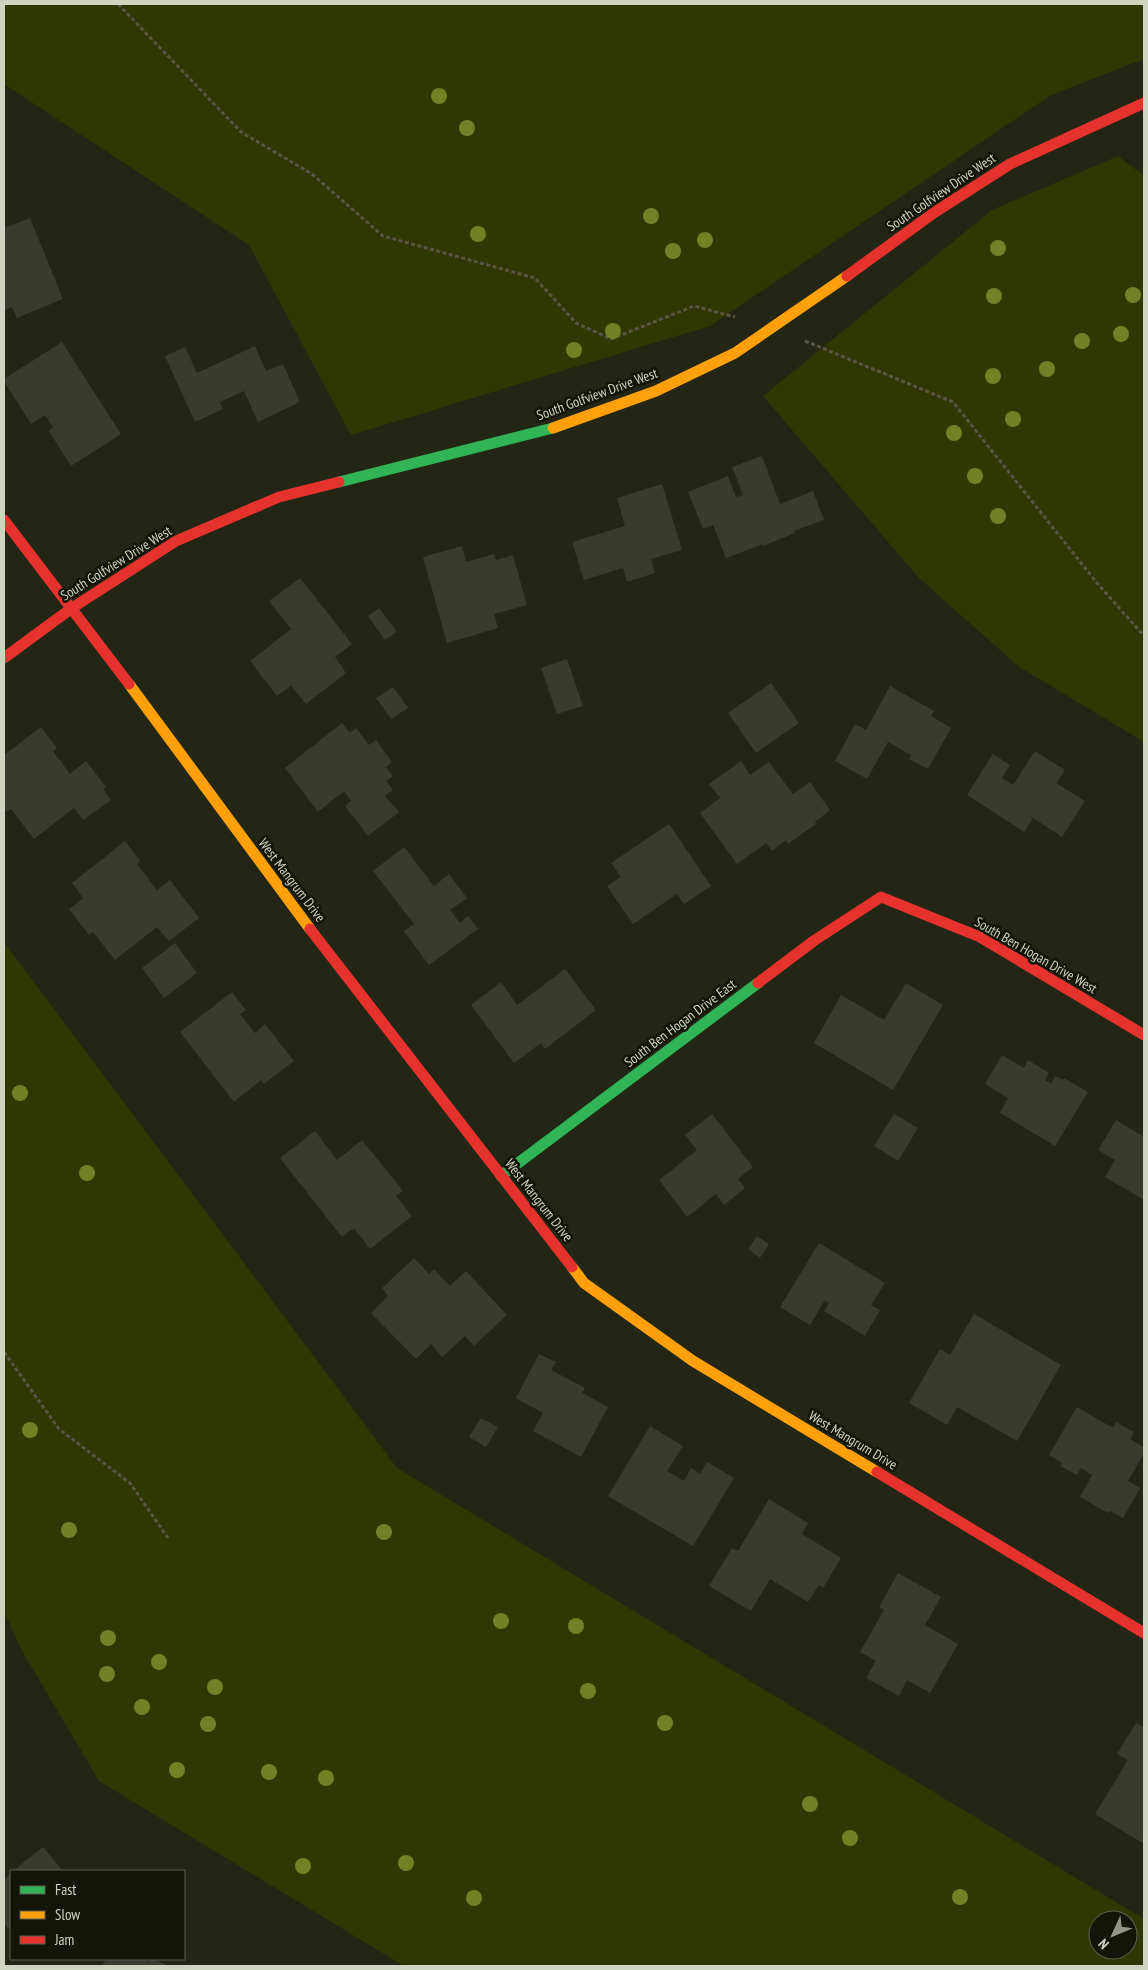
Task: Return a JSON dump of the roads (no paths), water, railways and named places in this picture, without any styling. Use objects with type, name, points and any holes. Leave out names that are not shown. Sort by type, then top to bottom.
[{"type":"street","name":"South Golfview Drive West","points":[[4,658],[72,608],[176,541],[279,497],[565,425],[656,391],[735,353],[935,212],[1010,164],[1144,103]]},
{"type":"street","name":"West Mangrum Drive","points":[[4,520],[72,608],[320,943],[584,1283],[693,1361],[1144,1633]]},
{"type":"street","name":"South Ben Hogan Drive East","points":[[501,1176],[815,940],[880,897]]},
{"type":"street","name":"South Ben Hogan Drive West","points":[[880,897],[980,937],[1144,1035]]}]
